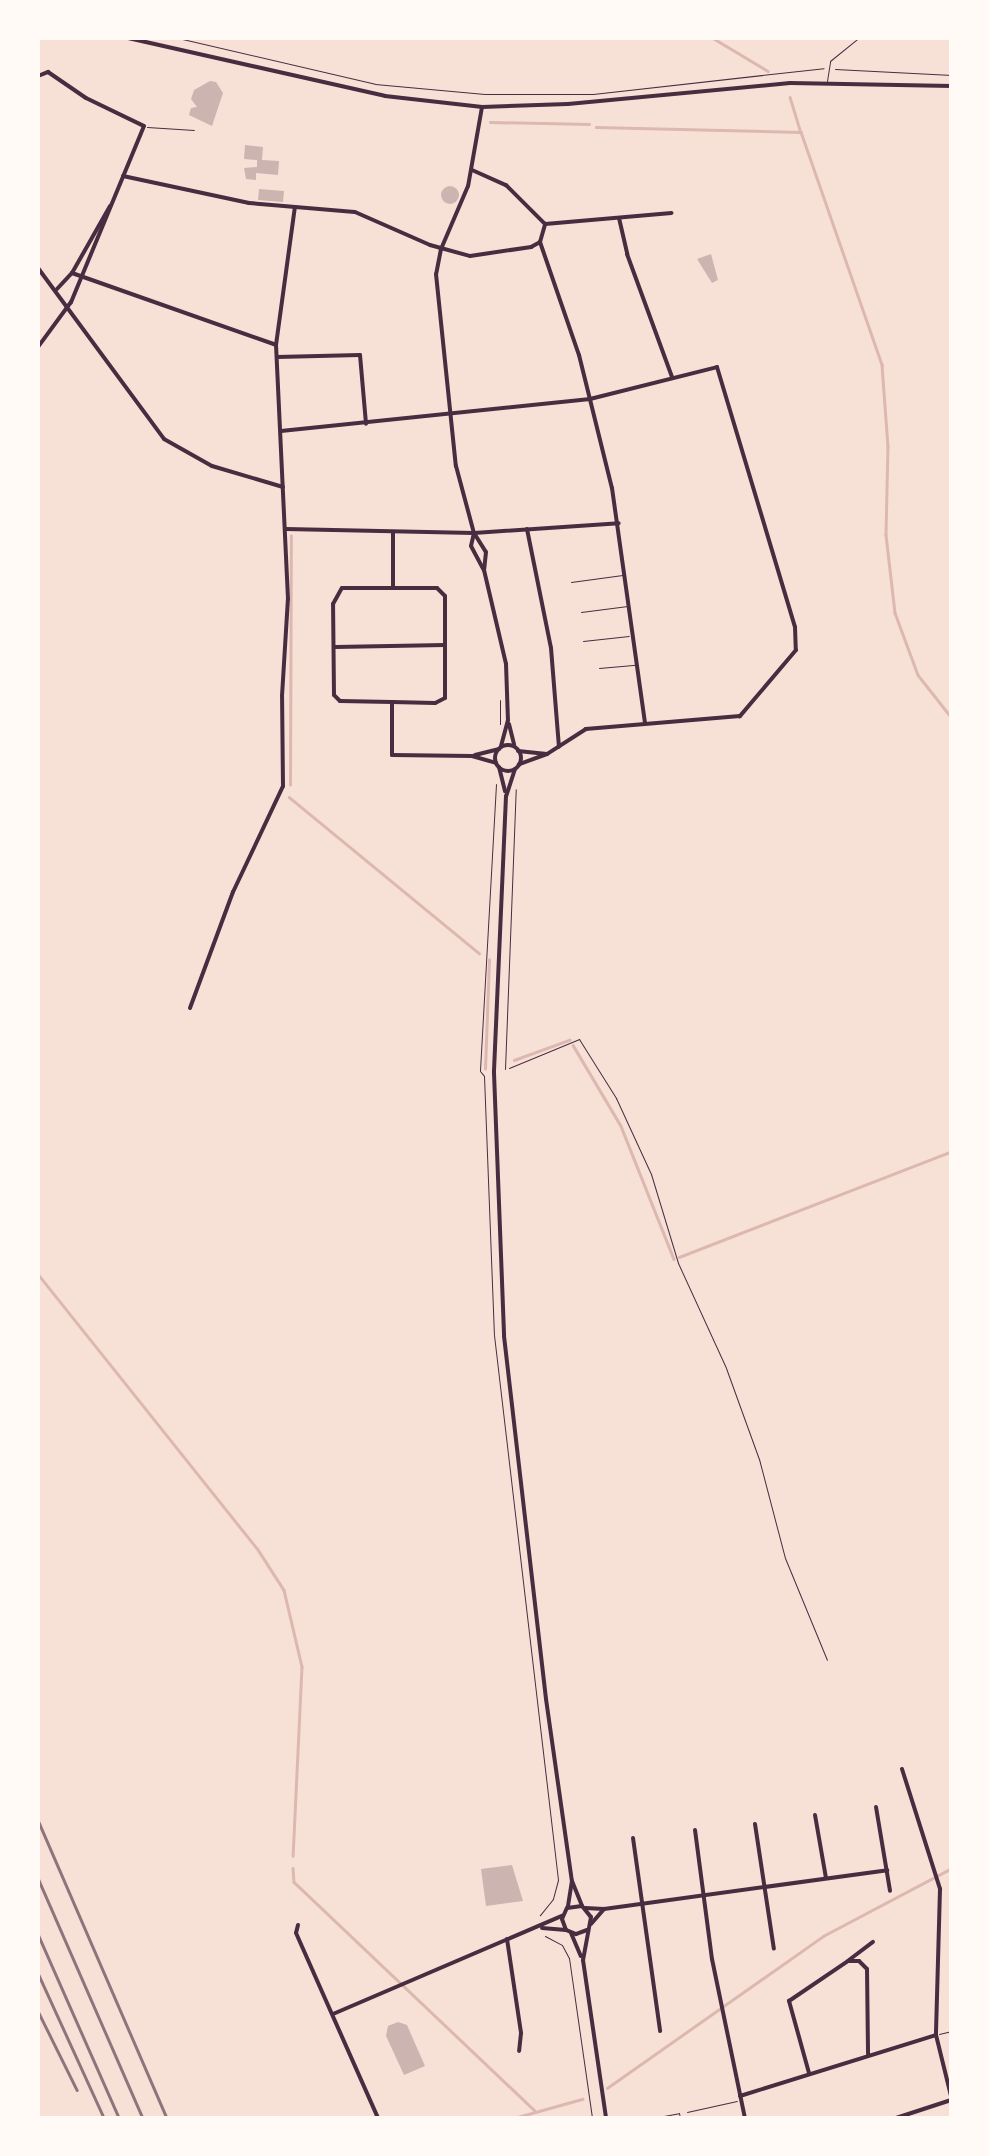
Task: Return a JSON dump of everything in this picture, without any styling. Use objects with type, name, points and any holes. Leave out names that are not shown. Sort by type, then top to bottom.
[{"type":"street","points":[[128,38],[385,96],[482,107],[568,104],[726,87],[952,86]]},
{"type":"street","points":[[38,76],[48,72],[86,98],[144,126],[68,308],[38,347]]},
{"type":"street","points":[[482,107],[472,170],[441,249],[436,274],[461,492],[474,533],[486,552],[484,570]]},
{"type":"street","points":[[472,170],[506,185],[545,224],[672,213]]},
{"type":"street","points":[[123,176],[249,204],[355,212],[441,249],[470,256],[498,255],[540,242]]},
{"type":"street","points":[[57,290],[72,273],[110,206]]},
{"type":"street","points":[[190,1008],[233,892],[283,786],[286,529],[276,345],[295,208]]},
{"type":"street","points":[[619,218],[627,254],[672,377]]},
{"type":"street","points":[[545,224],[540,242],[590,399],[619,524],[645,723]]},
{"type":"street","points":[[38,268],[164,439],[212,466],[283,487]]},
{"type":"street","points":[[72,273],[276,345]]},
{"type":"street","points":[[277,358],[360,354],[366,424]]},
{"type":"street","points":[[281,431],[590,399],[718,367],[798,642],[772,682],[740,716],[586,729],[547,754],[517,766],[498,765],[472,756]]},
{"type":"street","points":[[286,529],[474,533],[619,524]]},
{"type":"street","points":[[527,529],[551,648],[559,747]]},
{"type":"street","points":[[393,531],[393,587]]},
{"type":"street","points":[[474,533],[471,546],[484,570],[506,664],[508,720],[517,750],[517,766],[506,796]]},
{"type":"street","points":[[342,588],[437,588],[444,596],[445,645],[444,698],[435,703],[340,700],[334,695],[336,592],[342,588]]},
{"type":"street","points":[[333,646],[445,645]]},
{"type":"street","points":[[392,702],[392,754],[472,756],[500,748],[547,754]]},
{"type":"street","points":[[508,720],[498,765],[506,796],[494,1073],[504,1336],[535,1616],[572,1881],[591,1924]]},
{"type":"street","points":[[896,2118],[951,2100],[936,2035],[939,1880],[902,1769]]},
{"type":"street","points":[[876,1807],[890,1891]]},
{"type":"street","points":[[815,1816],[826,1878]]},
{"type":"street","points":[[754,1824],[774,1949]]},
{"type":"street","points":[[695,1830],[720,2000],[745,2118]]},
{"type":"street","points":[[634,1838],[660,2031]]},
{"type":"street","points":[[567,1908],[604,1910],[887,1870]]},
{"type":"street","points":[[332,2014],[542,1928],[567,1908],[572,1881]]},
{"type":"street","points":[[582,1960],[587,1930],[604,1910]]},
{"type":"street","points":[[562,1915],[582,1960],[606,2118]]},
{"type":"street","points":[[298,1925],[296,1933],[378,2118]]},
{"type":"street","points":[[542,1928],[587,1930]]},
{"type":"street","points":[[508,1939],[521,2034],[518,2051]]},
{"type":"street","points":[[810,2073],[788,2000],[874,1942]]},
{"type":"street","points":[[848,1961],[867,1968],[868,2054]]},
{"type":"street","points":[[741,2098],[936,2035]]},
{"type":"lane","points":[[827,85],[830,61],[858,38]]},
{"type":"lane","points":[[144,126],[194,130]]},
{"type":"lane","points":[[571,582],[626,574]]},
{"type":"lane","points":[[581,612],[630,606]]},
{"type":"lane","points":[[583,641],[633,635]]},
{"type":"lane","points":[[599,668],[638,665]]},
{"type":"lane","points":[[936,2035],[952,2031]]},
{"type":"lane","points":[[687,2112],[741,2098]]},
{"type":"lane","points":[[664,2116],[679,2113],[680,2118]]},
{"type":"path","points":[[178,38],[375,84],[485,94],[593,94],[672,82],[828,69],[952,76]]},
{"type":"path","points":[[500,691],[500,737]]},
{"type":"path","points":[[496,779],[480,1070],[494,1336],[558,1880],[553,1899],[540,1915],[542,1928],[569,1958],[592,2118]]},
{"type":"path","points":[[516,782],[505,1070],[579,1040],[616,1098],[650,1174],[678,1263],[726,1368],[759,1460],[785,1558],[827,1660]]},
{"type":"building","points":[[216,82],[223,93],[212,126],[189,115],[191,108],[197,107],[191,99],[194,90]]},
{"type":"building","points":[[245,145],[263,147],[262,160],[279,161],[278,175],[256,173],[256,180],[246,179],[244,168],[257,167],[257,160],[244,159]]},
{"type":"building","points":[[450,186],[459,195],[450,204],[441,195]]},
{"type":"building","points":[[259,189],[284,191],[283,202],[258,200]]},
{"type":"building","points":[[711,254],[718,280],[712,283],[697,259]]},
{"type":"building","points":[[512,1865],[523,1901],[486,1906],[481,1869]]},
{"type":"building","points":[[398,2022],[407,2025],[425,2066],[404,2075],[386,2036],[388,2026]]},
{"type":"waterway","points":[[713,38],[768,71]]},
{"type":"waterway","points":[[790,97],[800,129]]},
{"type":"waterway","points":[[490,122],[589,124]]},
{"type":"waterway","points":[[596,127],[801,132],[882,365],[888,446],[886,535],[895,613],[918,675],[952,718]]},
{"type":"waterway","points":[[290,785],[291,536]]},
{"type":"waterway","points":[[289,797],[479,953]]},
{"type":"waterway","points":[[485,1069],[489,960]]},
{"type":"waterway","points":[[514,1060],[569,1040]]},
{"type":"waterway","points":[[573,1045],[621,1126],[674,1259]]},
{"type":"waterway","points":[[679,1257],[952,1151]]},
{"type":"waterway","points":[[38,1274],[257,1548],[284,1590],[302,1667],[293,1856]]},
{"type":"waterway","points":[[293,1868],[294,1882],[534,2110]]},
{"type":"waterway","points":[[607,2088],[823,1936],[952,1868]]},
{"type":"waterway","points":[[514,2118],[582,2099]]},
{"type":"railway","points":[[38,1820],[167,2118]]},
{"type":"railway","points":[[38,1878],[143,2118]]},
{"type":"railway","points":[[38,1934],[119,2118]]},
{"type":"railway","points":[[38,1973],[104,2118]]},
{"type":"railway","points":[[38,2011],[77,2090]]}]
